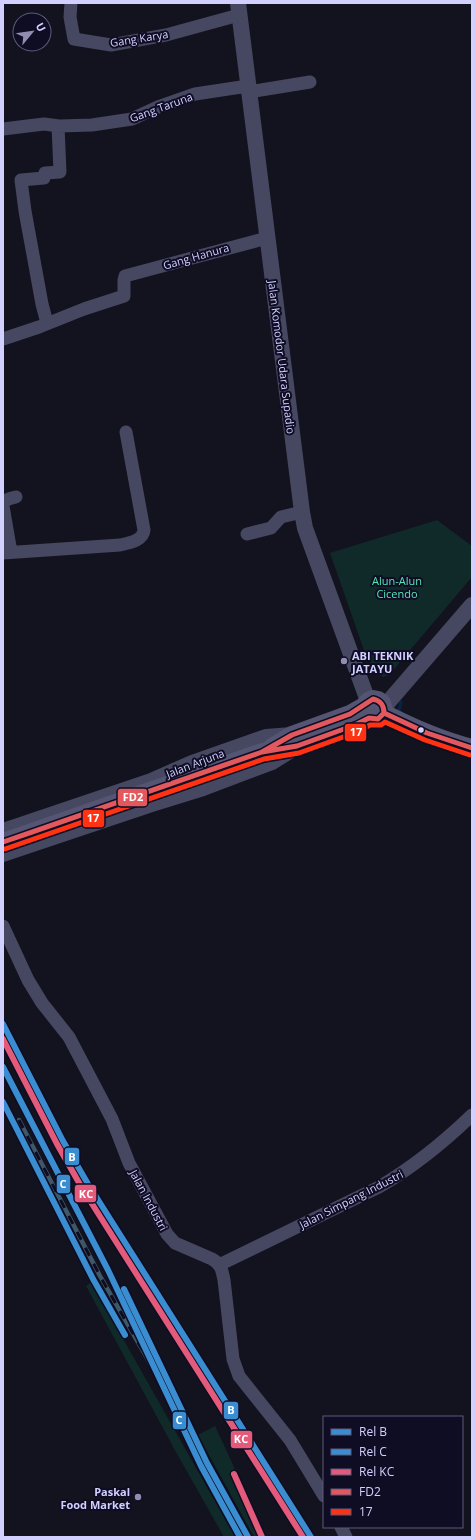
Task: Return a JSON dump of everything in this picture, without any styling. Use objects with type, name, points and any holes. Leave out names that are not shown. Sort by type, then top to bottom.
[{"type":"main road","name":"Jalan Arjuna","points":[[294,740],[355,725],[374,709]]},
{"type":"main road","points":[[374,709],[416,729],[446,741],[472,748]]},
{"type":"main road","points":[[3,842],[230,764],[294,740]]},
{"type":"street","name":"Gang Karya","points":[[71,3],[70,17],[74,38],[111,45],[166,35],[238,9]]},
{"type":"street","name":"Jalan Komodor Udara Supadio","points":[[238,9],[305,528],[374,709]]},
{"type":"street","name":"Gang Taruna","points":[[3,129],[44,124],[58,126],[92,125],[132,119],[158,107],[195,94],[310,82]]},
{"type":"street","points":[[3,339],[47,323],[42,304],[25,211],[21,180],[44,178],[45,173],[60,172],[58,126]]},
{"type":"street","name":"Gang Hanura","points":[[47,323],[124,296],[125,276],[267,238]]},
{"type":"street","points":[[16,497],[9,498],[3,505],[7,553],[120,545],[138,540],[143,534],[144,530],[126,432]]},
{"type":"street","points":[[247,534],[271,528],[281,517],[302,512]]},
{"type":"street","points":[[374,709],[472,605]]},
{"type":"street","name":"Jalan Arjuna","points":[[3,831],[151,781],[192,763],[266,737],[294,740]]},
{"type":"street","name":"Jalan Arjuna","points":[[3,854],[204,788],[272,762],[294,740]]},
{"type":"street","name":"Jalan Industri","points":[[3,926],[28,980],[42,1003],[70,1037],[112,1119],[129,1163],[167,1234],[176,1243],[212,1259],[220,1265]]},
{"type":"street","name":"Jalan Simpang Industri","points":[[220,1265],[396,1177],[428,1153],[472,1115]]},
{"type":"street","points":[[220,1265],[224,1280],[233,1359],[237,1372],[290,1440],[323,1494]]},
{"type":"street","points":[[341,1528],[346,1537]]},
{"type":"green space","name":"Alun-Alun Cicendo","points":[[437,520],[472,546],[472,577],[389,675],[383,677],[374,669],[365,653],[330,553]]},
{"type":"green space","points":[[91,1282],[235,1537],[224,1537],[176,1452],[86,1286]]},
{"type":"green space","points":[[215,1426],[266,1537],[254,1537],[198,1435]]},
{"type":"waterway","points":[[401,702],[399,710],[401,714]]},
{"type":"railway","points":[[19,1120],[100,1276],[207,1463]]},
{"type":"rail line","name":"B","points":[[3,1024],[63,1141],[88,1184],[311,1537]]},
{"type":"rail line","name":"KC","points":[[3,1039],[57,1144],[82,1188],[303,1537]]},
{"type":"rail line","name":"C","points":[[3,1067],[108,1270],[201,1466],[240,1537]]},
{"type":"rail line","name":"B","points":[[3,1102],[93,1279],[125,1335]]},
{"type":"rail line","name":"B","points":[[124,1289],[207,1463],[248,1537]]},
{"type":"rail line","name":"KC","points":[[234,1474],[262,1537]]},
{"type":"transit line","name":"FD2","points":[[373,699],[382,704],[384,713],[378,719],[369,718],[355,725],[297,746],[262,752],[292,735],[350,714],[373,699]]},
{"type":"transit line","name":"FD2","points":[[384,713],[427,733],[472,748]]},
{"type":"transit line","name":"17","points":[[5,849],[264,759],[299,753],[357,732],[370,725],[381,725],[385,722],[425,740],[470,755]]},
{"type":"transit line","name":"FD2","points":[[262,752],[24,835],[3,842],[262,752]]},
{"type":"place","name":"ABI TEKNIK JATAYU","points":[[344,661]]},
{"type":"place","name":"Paskal Food Market","points":[[138,1497]]}]
